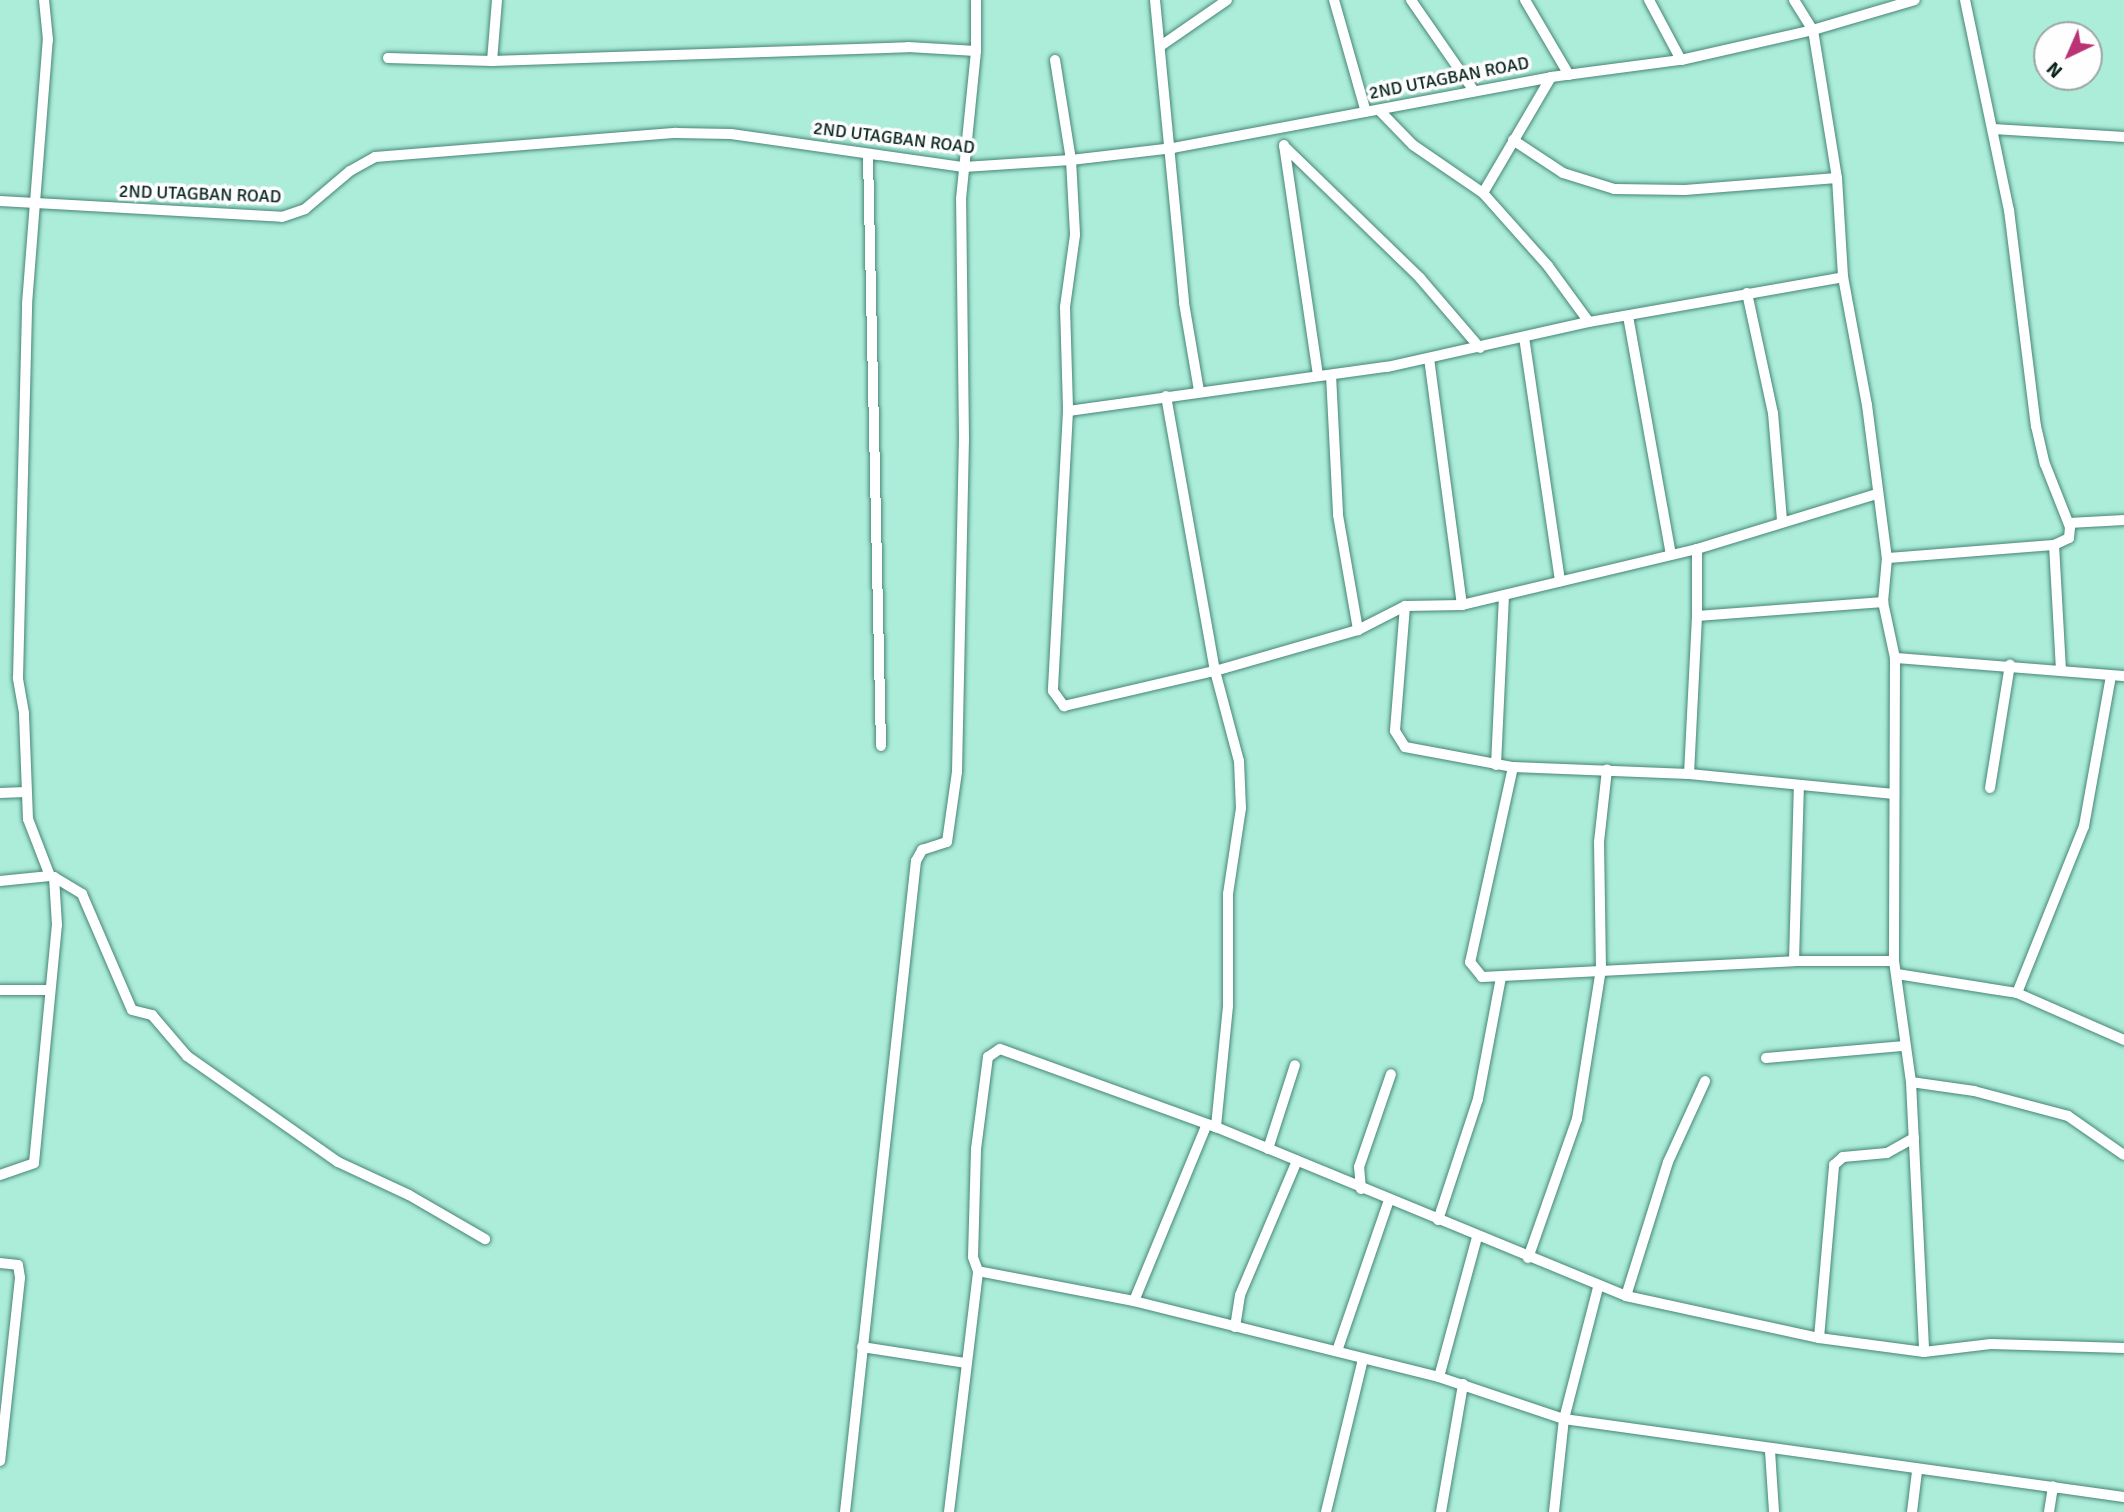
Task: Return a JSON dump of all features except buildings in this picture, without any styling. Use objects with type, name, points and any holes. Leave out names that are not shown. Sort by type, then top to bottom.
[{"type":"street","points":[[0,1175],[34,1163],[48,990],[57,925],[52,877],[28,819],[24,713],[18,678],[19,541],[34,204],[48,40],[44,0]]},
{"type":"street","points":[[492,61],[497,0]]},
{"type":"street","points":[[1155,0],[1173,148],[1184,303],[1199,391]]},
{"type":"street","points":[[1162,45],[1227,0]]},
{"type":"street","points":[[1334,0],[1366,112]]},
{"type":"street","points":[[1411,0],[1475,91]]},
{"type":"street","points":[[1525,0],[1569,75]]},
{"type":"street","points":[[1649,0],[1681,60]]},
{"type":"street","points":[[1794,0],[1813,30],[1837,178],[1843,277],[1867,405],[1887,558],[1883,602],[1895,658],[1894,961],[1911,1082],[1924,1352]]},
{"type":"street","name":"2ND UTAGBAN ROAD","points":[[0,201],[282,217],[305,209],[350,171],[375,157],[676,133],[731,134],[868,156],[964,167],[1071,160],[1173,148],[1551,77],[1681,60],[1813,30],[1915,0]]},
{"type":"street","points":[[1887,558],[2054,545],[2069,538],[2069,523],[2045,464],[2036,426],[2009,210],[1994,128],[1965,0]]},
{"type":"street","points":[[845,1512],[916,860],[922,850],[947,842],[957,772],[964,167],[976,51],[978,2]]},
{"type":"street","points":[[388,58],[492,61],[908,47],[976,51]]},
{"type":"street","points":[[1055,60],[1071,160],[1075,235],[1065,307],[1068,411],[1056,598],[1056,701],[1079,705],[1215,671],[1359,630],[1405,606],[1462,605],[1698,549],[1782,520],[1877,494]]},
{"type":"street","points":[[1483,193],[1551,77]]},
{"type":"street","points":[[1380,111],[1413,145],[1483,193],[1548,266],[1589,321]]},
{"type":"street","points":[[1282,128],[1318,376]]},
{"type":"street","points":[[1994,128],[2124,137]]},
{"type":"street","points":[[1513,141],[1563,173],[1614,189],[1685,190],[1837,178]]},
{"type":"street","points":[[1284,146],[1420,278],[1480,348]]},
{"type":"street","points":[[868,156],[881,746]]},
{"type":"street","points":[[1068,411],[1429,358],[1589,321],[1843,277]]},
{"type":"street","points":[[1747,293],[1773,413],[1782,520]]},
{"type":"street","points":[[1628,316],[1671,554]]},
{"type":"street","points":[[1524,337],[1560,581]]},
{"type":"street","points":[[1429,358],[1462,605]]},
{"type":"street","points":[[1332,374],[1338,515],[1359,630]]},
{"type":"street","points":[[1134,1301],[1212,1126],[1228,1006],[1228,894],[1241,808],[1239,761],[1215,671],[1166,396]]},
{"type":"street","points":[[2069,523],[2124,520]]},
{"type":"street","points":[[2054,545],[2060,670]]},
{"type":"street","points":[[1689,774],[1698,549]]},
{"type":"street","points":[[1496,765],[1504,595]]},
{"type":"street","points":[[1697,616],[1883,602]]},
{"type":"street","points":[[1405,606],[1397,741],[1405,747],[1513,767],[1689,774],[1894,794]]},
{"type":"street","points":[[1895,658],[2124,676]]},
{"type":"street","points":[[1990,788],[2010,665]]},
{"type":"street","points":[[2017,993],[2084,826],[2111,676]]},
{"type":"street","points":[[1513,767],[1470,962],[1482,976],[1794,961],[1894,961]]},
{"type":"street","points":[[1528,1258],[1577,1119],[1601,969],[1599,842],[1607,769]]},
{"type":"street","points":[[1794,961],[1799,785]]},
{"type":"street","points":[[0,793],[26,792]]},
{"type":"street","points":[[0,881],[52,877],[82,894],[132,1010],[152,1015],[187,1056],[338,1162],[409,1195],[485,1239]]},
{"type":"street","points":[[1897,974],[2017,993],[2124,1040]]},
{"type":"street","points":[[1438,1220],[1478,1099],[1501,977]]},
{"type":"street","points":[[0,990],[48,990]]},
{"type":"street","points":[[1766,1058],[1904,1046]]},
{"type":"street","points":[[949,1512],[978,1271],[973,1257],[976,1149],[988,1056],[993,1051],[1011,1052],[1212,1126],[1598,1288],[1626,1296],[1819,1338],[1924,1352],[1991,1343],[2124,1348]]},
{"type":"street","points":[[1268,1149],[1295,1065]]},
{"type":"street","points":[[1361,1189],[1359,1167],[1391,1074]]},
{"type":"street","points":[[1626,1296],[1668,1162],[1705,1082]]},
{"type":"street","points":[[1911,1082],[1974,1091],[2068,1116],[2124,1154]]},
{"type":"street","points":[[1819,1338],[1834,1165],[1843,1157],[1887,1153],[1914,1138]]},
{"type":"street","points":[[1235,1327],[1240,1295],[1297,1161]]},
{"type":"street","points":[[1337,1351],[1389,1200]]},
{"type":"street","points":[[1439,1377],[1476,1237]]},
{"type":"street","points":[[0,1262],[18,1265],[20,1278],[0,1461]]},
{"type":"street","points":[[978,1271],[1134,1301],[1337,1351],[1439,1377],[1564,1419],[1770,1451],[2124,1497]]},
{"type":"street","points":[[1554,1512],[1564,1419],[1598,1288]]},
{"type":"street","points":[[862,1347],[965,1363]]},
{"type":"street","points":[[1326,1512],[1363,1359]]},
{"type":"street","points":[[1441,1512],[1462,1384]]},
{"type":"street","points":[[1770,1451],[1774,1512]]},
{"type":"street","points":[[1912,1512],[1917,1471]]},
{"type":"street","points":[[2049,1512],[2053,1486]]}]
